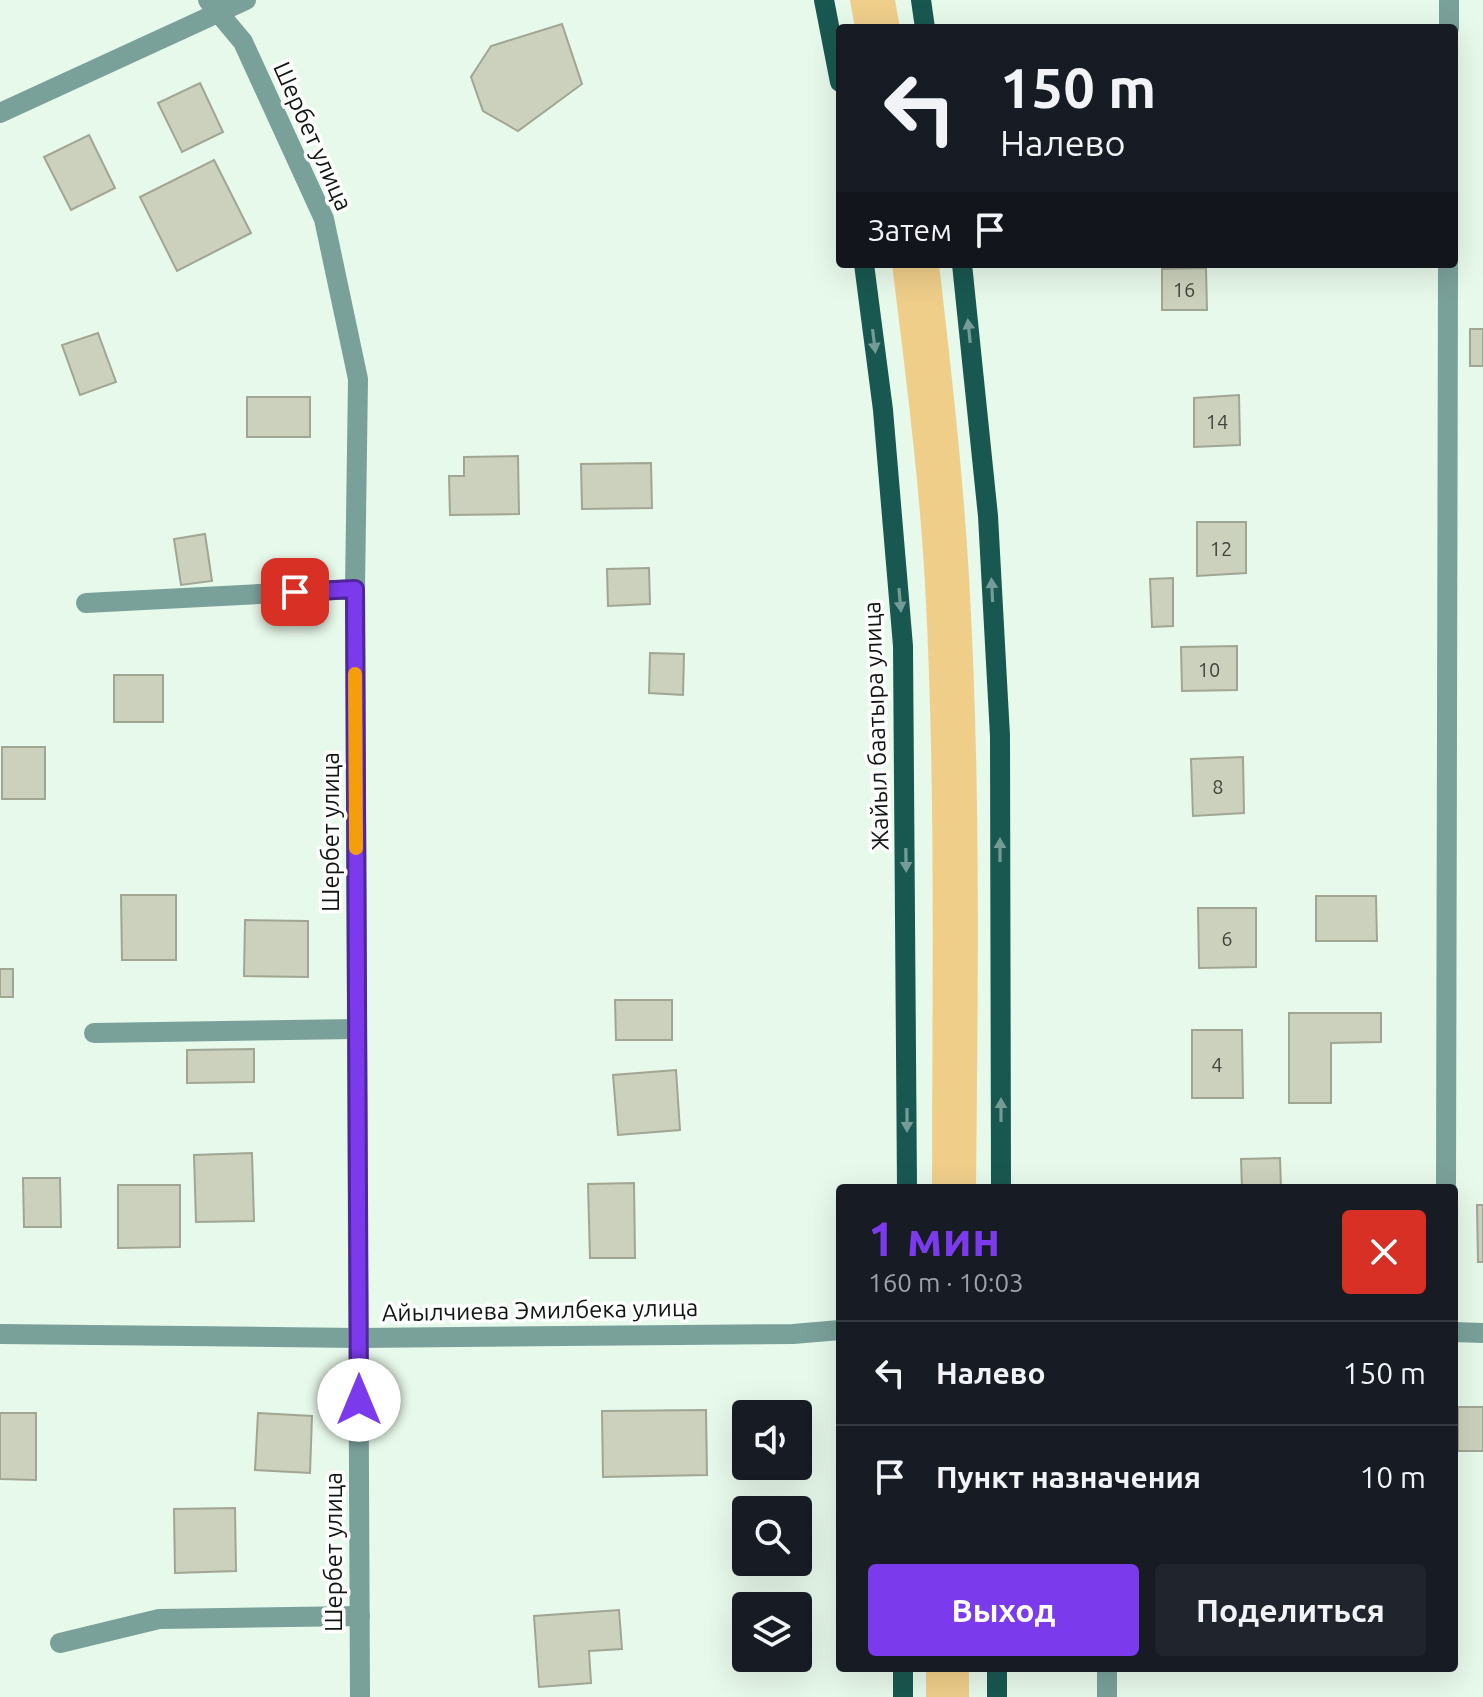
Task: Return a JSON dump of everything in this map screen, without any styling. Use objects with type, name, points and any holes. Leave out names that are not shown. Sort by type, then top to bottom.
[{"type":"main road","points":[[824,0],[836,62]]},
{"type":"main road","points":[[921,0],[924,24]]},
{"type":"main road","name":"Жайыл баатыра улица","points":[[865,268],[883,410],[903,646],[907,1184]]},
{"type":"main road","points":[[962,268],[988,516],[1000,736],[1001,1184]]},
{"type":"main road","points":[[903,1672],[903,1697]]},
{"type":"main road","points":[[997,1672],[997,1697]]},
{"type":"street","points":[[0,113],[213,6],[246,0]]},
{"type":"street","points":[[1449,0],[1449,24]]},
{"type":"street","name":"Шербет улица","points":[[213,6],[243,42],[324,219],[358,379],[355,589],[360,1697]]},
{"type":"street","points":[[1446,1184],[1448,268]]},
{"type":"street","points":[[86,603],[355,589]]},
{"type":"street","points":[[94,1033],[356,1029]]},
{"type":"street","name":"Айылчиева Эмилбека улица","points":[[0,1334],[358,1338],[793,1334],[836,1330]]},
{"type":"street","points":[[1458,1332],[1483,1333]]},
{"type":"street","points":[[60,1643],[159,1619],[360,1616]]},
{"type":"street","points":[[1107,1672],[1107,1697]]},
{"type":"shaded area","points":[[850,0],[895,0],[899,24],[854,24]]},
{"type":"shaded area","points":[[892,268],[939,268],[960,459],[973,653],[978,882],[976,1184],[932,1184],[931,734],[925,583],[911,423]]},
{"type":"shaded area","points":[[926,1672],[969,1672],[969,1697],[926,1697]]},
{"type":"building","points":[[562,24],[582,84],[518,131],[483,111],[471,77],[491,46]]},
{"type":"building","points":[[200,83],[223,132],[182,152],[158,103]]},
{"type":"building","points":[[89,135],[115,188],[71,210],[44,157]]},
{"type":"building","points":[[214,160],[251,233],[177,271],[140,197]]},
{"type":"building","points":[[1206,268],[1207,310],[1162,310],[1162,269]]},
{"type":"building","points":[[1470,329],[1483,329],[1483,366],[1470,366]]},
{"type":"building","points":[[98,333],[116,382],[80,395],[62,345]]},
{"type":"building","points":[[1239,395],[1240,445],[1194,447],[1194,398]]},
{"type":"building","points":[[247,397],[310,397],[310,437],[247,437]]},
{"type":"building","points":[[518,456],[519,514],[450,515],[449,476],[464,476],[464,457]]},
{"type":"building","points":[[651,463],[652,508],[582,509],[581,464]]},
{"type":"building","points":[[1197,522],[1246,522],[1246,573],[1197,576]]},
{"type":"building","points":[[205,534],[212,581],[181,585],[174,539]]},
{"type":"building","points":[[649,568],[650,604],[608,606],[607,569]]},
{"type":"building","points":[[1173,578],[1173,626],[1152,627],[1150,579]]},
{"type":"building","points":[[1237,646],[1237,690],[1182,691],[1181,647]]},
{"type":"building","points":[[650,653],[684,654],[683,695],[649,693]]},
{"type":"building","points":[[114,675],[163,675],[163,722],[114,722]]},
{"type":"building","points":[[2,747],[45,747],[45,799],[2,799]]},
{"type":"building","points":[[1243,757],[1244,813],[1193,816],[1191,759]]},
{"type":"building","points":[[121,895],[176,895],[176,960],[122,960]]},
{"type":"building","points":[[1316,896],[1376,896],[1377,941],[1316,941]]},
{"type":"building","points":[[1198,908],[1256,908],[1256,967],[1199,968]]},
{"type":"building","points":[[245,920],[308,921],[308,977],[244,976]]},
{"type":"building","points":[[0,969],[13,969],[13,997],[0,997]]},
{"type":"building","points":[[615,1000],[672,1000],[672,1040],[616,1040]]},
{"type":"building","points":[[1289,1013],[1381,1013],[1381,1042],[1331,1043],[1331,1103],[1289,1103]]},
{"type":"building","points":[[1192,1030],[1242,1030],[1243,1098],[1192,1098]]},
{"type":"building","points":[[254,1049],[254,1082],[187,1083],[187,1050]]},
{"type":"building","points":[[676,1070],[680,1130],[618,1135],[613,1075]]},
{"type":"building","points":[[252,1153],[254,1221],[196,1222],[194,1155]]},
{"type":"building","points":[[1280,1158],[1281,1184],[1242,1184],[1241,1159]]},
{"type":"building","points":[[23,1178],[60,1178],[61,1227],[24,1227]]},
{"type":"building","points":[[634,1183],[635,1258],[590,1258],[588,1184]]},
{"type":"building","points":[[118,1185],[180,1185],[180,1247],[118,1248]]},
{"type":"building","points":[[1477,1205],[1483,1205],[1483,1262],[1478,1262]]},
{"type":"building","points":[[1458,1407],[1483,1407],[1483,1451],[1458,1451]]},
{"type":"building","points":[[706,1410],[707,1475],[603,1477],[602,1411]]},
{"type":"building","points":[[0,1413],[36,1413],[36,1480],[0,1479]]},
{"type":"building","points":[[258,1413],[312,1416],[310,1473],[255,1470]]},
{"type":"building","points":[[235,1508],[236,1571],[175,1573],[174,1509]]},
{"type":"building","points":[[619,1610],[622,1649],[589,1651],[591,1683],[539,1687],[534,1616]]},
{"type":"slow traffic","points":[[355,674],[356,848]]},
{"type":"route","points":[[295,592],[355,589],[359,1400]]}]
